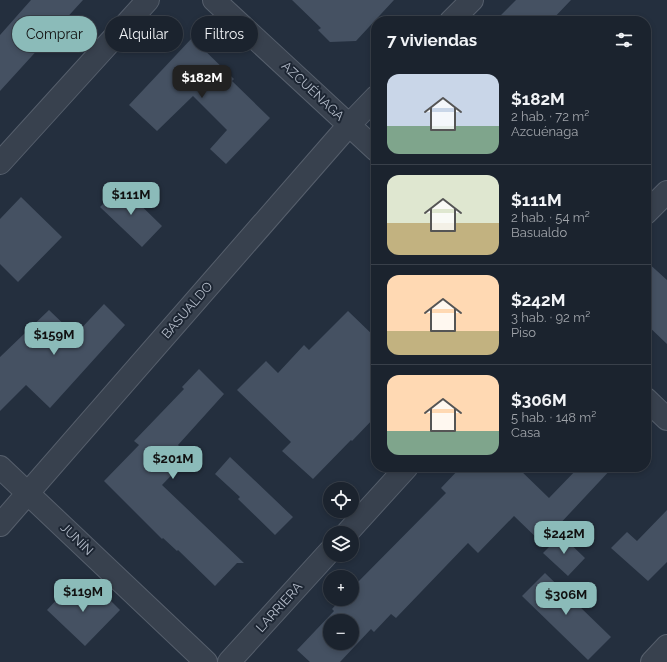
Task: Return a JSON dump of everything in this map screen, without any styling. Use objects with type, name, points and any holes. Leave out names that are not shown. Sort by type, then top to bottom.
[{"type":"street","points":[[0,163],[148,0]]},
{"type":"street","name":"AZCUÉNAGA","points":[[214,0],[371,145]]},
{"type":"street","points":[[456,16],[472,0]]},
{"type":"street","name":"BASUALDO","points":[[0,525],[349,125],[371,102]]},
{"type":"street","points":[[651,208],[667,192]]},
{"type":"street","points":[[651,404],[667,419]]},
{"type":"street","name":"JUNÍN","points":[[0,467],[206,662]]},
{"type":"street","points":[[352,526],[402,472]]},
{"type":"street","name":"LARRIERA","points":[[229,662],[323,559]]},
{"type":"street","points":[[652,662],[667,646]]},
{"type":"building","points":[[31,0],[83,0],[68,16],[17,16]]},
{"type":"building","points":[[292,0],[394,0],[379,16],[371,16],[371,25],[356,41],[330,42],[318,30],[321,28]]},
{"type":"building","points":[[516,0],[571,0],[556,16],[500,16]]},
{"type":"building","points":[[12,21],[12,52],[36,52],[0,91],[0,35]]},
{"type":"building","points":[[191,39],[191,52],[206,52],[234,79],[232,81],[270,118],[226,164],[210,149],[227,130],[193,96],[157,131],[129,105],[179,52],[183,52],[183,48]]},
{"type":"building","points":[[121,186],[162,226],[142,247],[100,207]]},
{"type":"building","points":[[21,197],[62,237],[18,282],[0,264],[0,219]]},
{"type":"building","points":[[651,266],[667,280],[667,344],[651,329]]},
{"type":"building","points":[[104,304],[125,325],[50,408],[26,385],[0,411],[0,357],[49,310],[75,335]]},
{"type":"building","points":[[348,311],[371,333],[371,421],[313,479],[282,451],[291,442],[237,390],[266,361],[278,373],[304,345],[309,350]]},
{"type":"building","points":[[199,369],[224,394],[178,445],[190,456],[162,485],[244,563],[237,563],[215,586],[178,550],[177,551],[163,538],[162,539],[104,481],[139,445],[134,441],[184,389],[182,387]]},
{"type":"building","points":[[230,457],[293,517],[275,535],[238,499],[240,497],[215,474]]},
{"type":"building","points":[[456,472],[522,472],[549,498],[574,472],[608,472],[542,543],[514,516],[478,553],[468,543],[396,618],[391,614],[374,632],[371,629],[359,642],[359,614],[331,614],[334,611],[332,609],[335,606],[359,606],[359,581],[446,493],[441,488]]},
{"type":"building","points":[[667,510],[667,562],[648,581],[611,548],[627,532],[637,541]]},
{"type":"building","points":[[561,535],[585,558],[568,576],[543,553]]},
{"type":"building","points":[[545,573],[611,637],[588,660],[522,596]]},
{"type":"building","points":[[75,580],[97,602],[104,594],[120,610],[85,646],[47,610]]},
{"type":"building","points":[[323,623],[323,650],[351,650],[340,662],[310,662],[297,650]]}]
